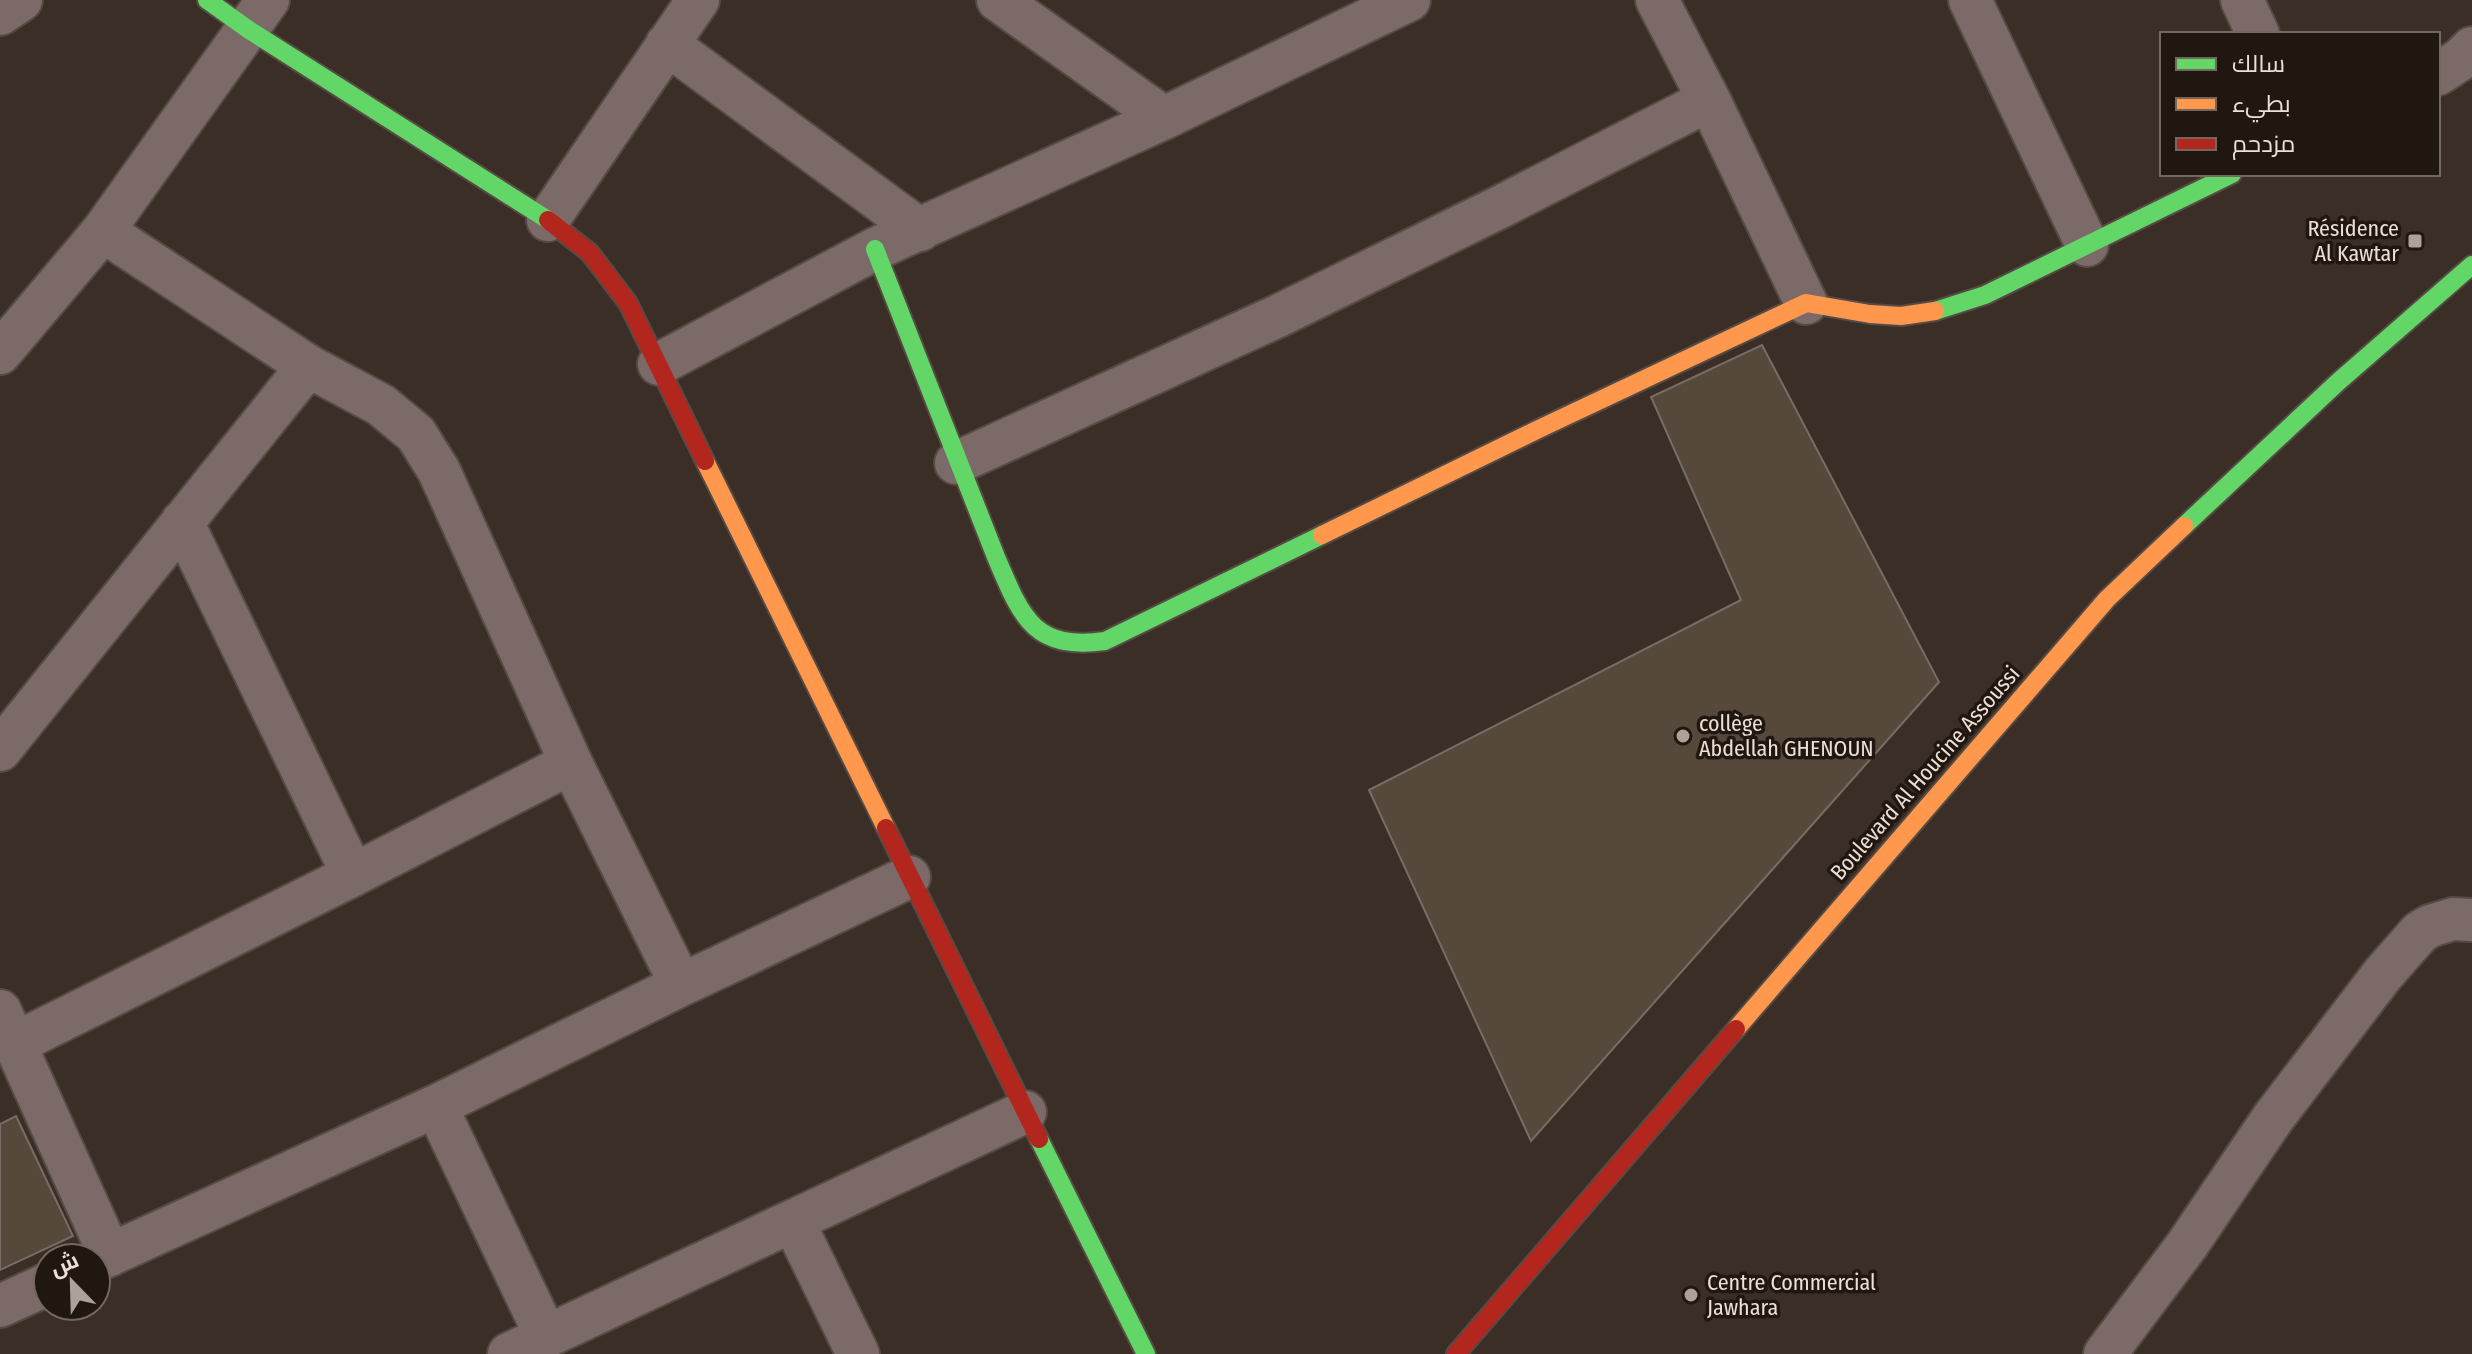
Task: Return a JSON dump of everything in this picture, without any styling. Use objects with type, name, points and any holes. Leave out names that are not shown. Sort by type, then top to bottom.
[{"type":"street","points":[[0,14],[21,0]]},
{"type":"street","points":[[207,0],[258,15],[548,220],[590,253],[628,303],[1146,1354]]},
{"type":"street","points":[[548,220],[698,0]]},
{"type":"street","points":[[998,0],[1164,118]]},
{"type":"street","points":[[1657,0],[1709,100],[1806,303]]},
{"type":"street","points":[[1970,0],[2087,245]]},
{"type":"street","points":[[2242,0],[2257,32]]},
{"type":"street","points":[[659,364],[875,249],[1164,118],[1404,1]]},
{"type":"street","points":[[0,353],[103,231],[258,15]]},
{"type":"street","points":[[667,44],[920,230]]},
{"type":"street","points":[[2440,73],[2472,48]]},
{"type":"street","points":[[956,463],[1278,316],[1709,100]]},
{"type":"street","points":[[875,249],[956,463],[1020,606],[1032,626],[1044,635],[1076,644],[1105,641],[1543,427],[1806,303],[1901,316],[1938,311],[1985,295],[2228,176]]},
{"type":"street","points":[[103,231],[308,366],[381,405],[416,434],[439,471],[571,763],[681,985]]},
{"type":"street","name":"Boulevard Al Houcine Assoussi","points":[[1456,1354],[2107,599],[2338,382],[2472,265]]},
{"type":"street","points":[[0,750],[308,366]]},
{"type":"street","points":[[182,522],[353,875]]},
{"type":"street","points":[[96,1242],[7,1028],[353,875],[571,763]]},
{"type":"street","points":[[112,1254],[436,1106],[909,877]]},
{"type":"street","points":[[2105,1354],[2187,1245],[2273,1118],[2383,974],[2420,932],[2453,919],[2472,920]]},
{"type":"street","points":[[436,1106],[570,1338]]},
{"type":"street","points":[[509,1354],[570,1338],[793,1221],[1025,1112]]},
{"type":"street","points":[[793,1221],[858,1354]]},
{"type":"street","points":[[0,1306],[32,1291]]},
{"type":"building","name":"collège Abdellah GHENOUN","points":[[1762,345],[1939,682],[1531,1141],[1369,790],[1741,600],[1651,397]]},
{"type":"building","points":[[16,1116],[73,1236],[60,1242],[32,1242],[32,1255],[0,1270],[0,1124]]},
{"type":"traffic: fast","points":[[207,0],[249,30],[548,220]]},
{"type":"traffic: fast","points":[[1935,311],[1985,295],[2228,176]]},
{"type":"traffic: fast","points":[[875,249],[1005,578],[1022,612],[1045,634],[1080,643],[1105,641],[1322,535]]},
{"type":"traffic: fast","points":[[2184,526],[2338,382],[2472,265]]},
{"type":"traffic: fast","points":[[1039,1139],[1146,1354]]},
{"type":"traffic: slow","points":[[1322,535],[1806,303],[1901,316],[1935,311]]},
{"type":"traffic: slow","points":[[705,461],[886,828]]},
{"type":"traffic: slow","points":[[1736,1029],[2107,599],[2184,526]]},
{"type":"traffic: jam","points":[[548,220],[590,253],[628,303],[705,461]]},
{"type":"traffic: jam","points":[[886,828],[1039,1139]]},
{"type":"traffic: jam","points":[[1456,1354],[1736,1029]]},
{"type":"place","name":"Résidence Al Kawtar","points":[[2415,241]]},
{"type":"place","name":"collège Abdellah GHENOUN","points":[[1683,736]]},
{"type":"place","name":"Centre Commercial Jawhara","points":[[1691,1295]]}]
